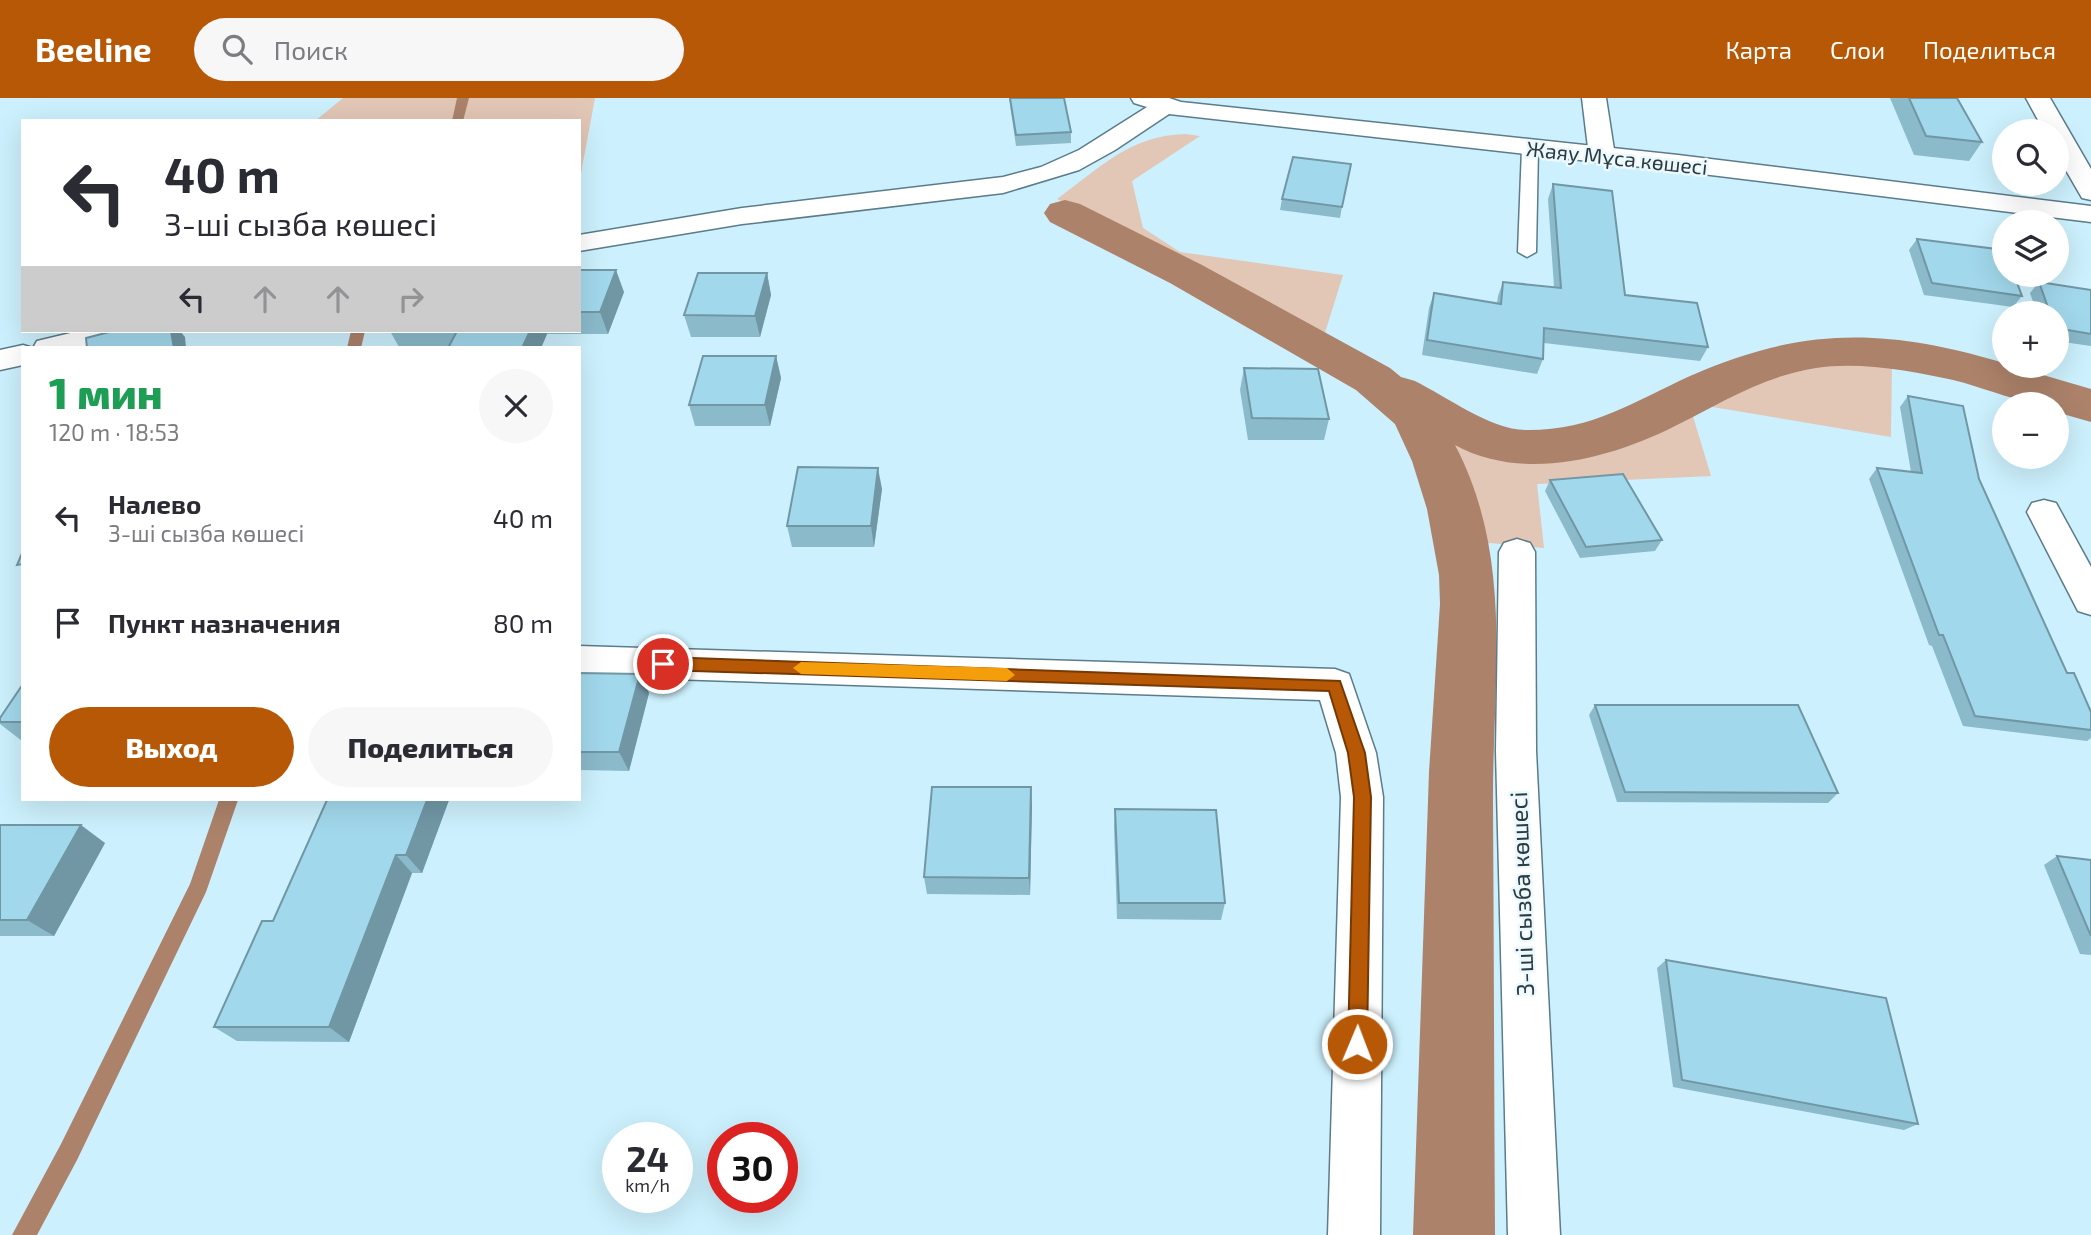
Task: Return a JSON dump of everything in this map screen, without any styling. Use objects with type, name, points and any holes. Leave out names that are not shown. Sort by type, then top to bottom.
[{"type":"street","points":[[1594,98],[1602,156]]},
{"type":"street","points":[[2038,98],[2091,192]]},
{"type":"street","points":[[581,243],[730,218],[1003,186],[1039,178],[1101,150],[1158,101]]},
{"type":"street","name":"Жаяу Мұса көшесі","points":[[1158,101],[2091,214]]},
{"type":"street","points":[[56,346],[109,333]]},
{"type":"street","points":[[0,360],[21,355]]},
{"type":"street","points":[[2043,512],[2091,601]]},
{"type":"street","name":"3-ші сызба көшесі","points":[[1517,552],[1516,751],[1534,1235]]},
{"type":"street","points":[[581,661],[1335,685],[1356,753],[1362,797],[1354,1235]]},
{"type":"lane","points":[[1527,252],[1530,148]]},
{"type":"shaded area","points":[[343,98],[595,98],[581,173],[581,119],[317,119]]},
{"type":"shaded area","points":[[1185,134],[1200,136],[1132,181],[1143,228],[1180,252],[1343,275],[1323,339],[1189,265],[1057,199],[1131,147],[1148,140]]},
{"type":"shaded area","points":[[1839,358],[1892,361],[1891,437],[1689,403],[1746,380],[1800,364]]},
{"type":"shaded area","points":[[1689,403],[1711,476],[1537,484],[1544,548],[1479,542],[1445,452],[1446,427],[1482,446],[1517,454],[1535,454],[1573,449],[1632,432]]},
{"type":"building","points":[[1010,98],[1064,98],[1071,132],[1016,135]]},
{"type":"building","points":[[1909,98],[1957,98],[1982,142],[1926,136]]},
{"type":"building","points":[[1293,157],[1351,164],[1342,207],[1282,199]]},
{"type":"building","points":[[1553,184],[1612,191],[1625,295],[1697,303],[1708,347],[1544,328],[1543,359],[1427,340],[1434,293],[1501,304],[1503,282],[1561,288]]},
{"type":"building","points":[[1917,239],[1992,248],[1992,287],[2019,287],[2022,296],[1932,283]]},
{"type":"building","points":[[581,270],[616,270],[600,312],[581,312]]},
{"type":"building","points":[[698,273],[767,273],[755,316],[684,315]]},
{"type":"building","points":[[2041,287],[2091,290],[2091,334],[2069,330],[2069,301],[2046,301]]},
{"type":"building","points":[[105,333],[171,333],[174,346],[87,346],[86,338]]},
{"type":"building","points":[[456,333],[529,333],[523,346],[449,346]]},
{"type":"building","points":[[703,356],[776,356],[765,405],[689,405]]},
{"type":"building","points":[[1244,368],[1318,369],[1329,419],[1252,418]]},
{"type":"building","points":[[1908,396],[1963,406],[1979,479],[2067,673],[2074,673],[2091,712],[2091,730],[1975,716],[1943,635],[1939,635],[1877,468],[1922,473]]},
{"type":"building","points":[[798,467],[878,468],[871,526],[787,526]]},
{"type":"building","points":[[1623,474],[1662,540],[1586,547],[1550,480]]},
{"type":"building","points":[[581,673],[640,674],[619,752],[581,752]]},
{"type":"building","points":[[21,687],[21,722],[0,722]]},
{"type":"building","points":[[1595,705],[1798,705],[1838,793],[1625,792]]},
{"type":"building","points":[[932,787],[1031,787],[1029,878],[924,877]]},
{"type":"building","points":[[327,801],[427,801],[406,855],[396,855],[329,1027],[214,1027],[262,921],[273,921]]},
{"type":"building","points":[[1115,809],[1216,810],[1225,903],[1119,903]]},
{"type":"building","points":[[0,825],[81,825],[27,920],[0,920]]},
{"type":"building","points":[[2057,856],[2091,860],[2091,936]]},
{"type":"building","points":[[1666,960],[1886,998],[1918,1124],[1682,1080]]},
{"type":"waterway","points":[[458,119],[463,98]]},
{"type":"waterway","points":[[1065,213],[1186,274],[1373,379],[1415,415],[1438,461],[1454,509],[1467,575],[1469,604],[1461,772],[1454,1235]]},
{"type":"waterway","points":[[354,346],[358,333]]},
{"type":"waterway","points":[[1398,392],[1490,442],[1525,448],[1585,440],[1620,430],[1656,415],[1706,388],[1775,360],[1820,352],[1885,353],[1960,366],[2091,406]]},
{"type":"waterway","points":[[24,1235],[69,1152],[199,886],[228,801]]},
{"type":"slow traffic","points":[[801,668],[1007,675]]},
{"type":"route","points":[[663,664],[1335,685],[1356,753],[1362,797],[1357,1044]]}]
